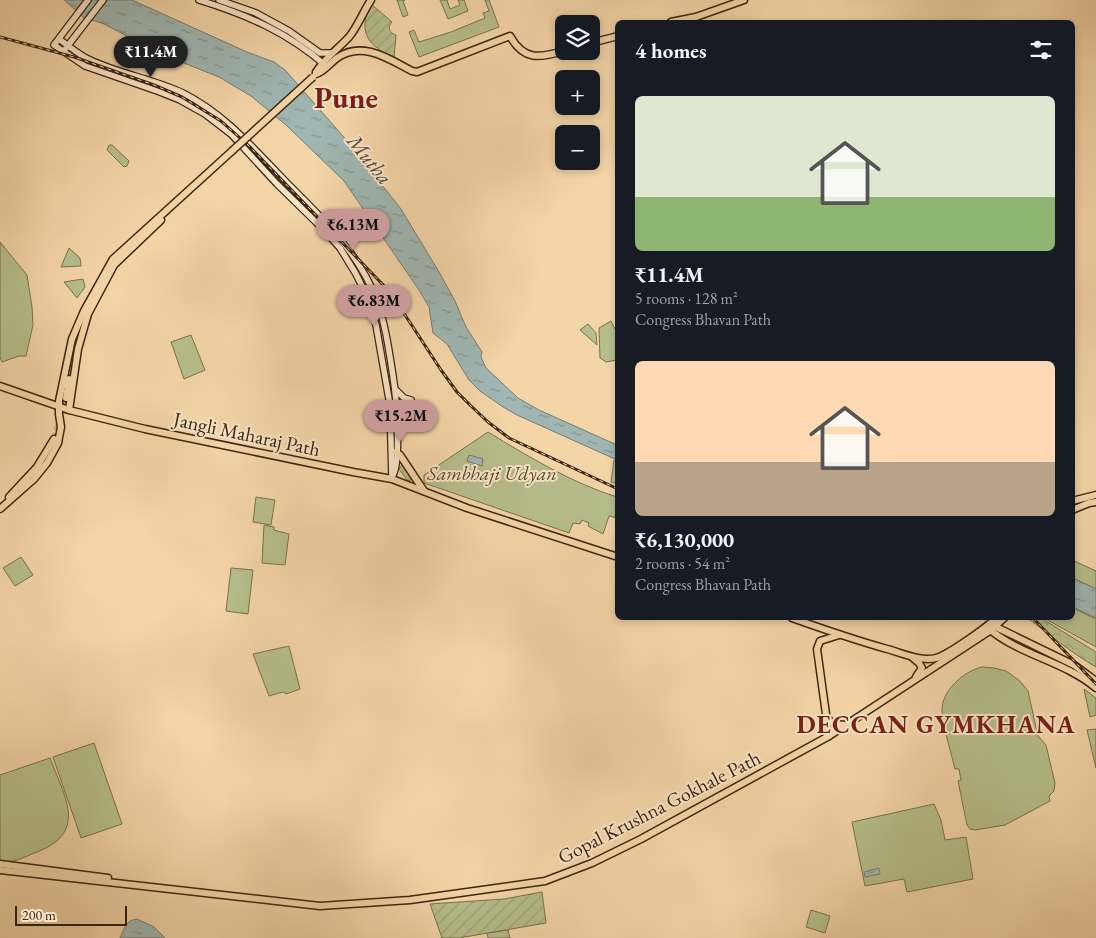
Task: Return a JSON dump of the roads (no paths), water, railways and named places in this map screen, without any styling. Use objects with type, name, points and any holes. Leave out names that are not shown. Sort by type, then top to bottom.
[{"type":"main road","points":[[88,0],[54,45],[85,66],[160,92],[180,100],[205,114],[232,134],[277,184],[323,228],[340,248],[369,300],[376,325],[390,405],[392,478]]},
{"type":"main road","points":[[63,52],[103,0]]},
{"type":"main road","points":[[199,0],[255,16],[288,37],[325,65]]},
{"type":"main road","points":[[219,0],[289,31],[320,53],[332,53]]},
{"type":"main road","points":[[325,65],[332,53],[348,38],[371,0]]},
{"type":"main road","points":[[681,20],[696,17],[744,0]]},
{"type":"main road","points":[[61,36],[68,46],[95,62],[183,93],[209,108],[237,129],[328,224],[350,251],[363,271],[376,298],[383,323],[395,388],[397,410],[396,463],[392,478]]},
{"type":"main road","points":[[348,38],[350,45],[358,50],[378,54],[417,72],[510,36],[516,46],[523,52],[534,56],[555,54]]},
{"type":"main road","points":[[600,41],[615,37]]},
{"type":"main road","points":[[340,45],[345,47],[346,52]]},
{"type":"main road","points":[[66,398],[76,339],[114,265],[155,226],[166,212],[325,65],[346,52],[358,50]]},
{"type":"main road","points":[[0,507],[34,479],[58,443],[60,434],[58,406],[75,331],[112,259],[166,212]]},
{"type":"main road","points":[[69,410],[78,349],[88,314]]},
{"type":"main road","name":"Jangli Maharaj Path","points":[[0,386],[69,410],[145,429],[353,472],[392,478],[426,493],[615,556]]},
{"type":"main road","points":[[395,388],[404,398],[411,400]]},
{"type":"main road","points":[[397,422],[408,407]]},
{"type":"main road","points":[[0,507],[37,467],[54,439]]},
{"type":"main road","points":[[396,452],[426,493]]},
{"type":"main road","points":[[1075,501],[1096,499]]},
{"type":"main road","points":[[1075,509],[1096,499]]},
{"type":"main road","points":[[798,620],[922,658],[939,658],[993,624],[1005,636],[1080,676],[1096,688]]},
{"type":"main road","points":[[1005,620],[1005,636]]},
{"type":"main road","name":"Gopal Krushna Gokhale Path","points":[[0,864],[174,886],[184,890],[320,906],[410,900],[545,881],[592,863],[641,839],[829,736],[981,636],[993,624]]},
{"type":"main road","points":[[829,736],[817,649],[820,641],[840,634]]},
{"type":"main road","points":[[981,636],[1005,636],[1074,666],[1096,681]]},
{"type":"main road","points":[[908,655],[919,662],[922,668],[921,672],[910,683]]},
{"type":"main road","points":[[827,719],[834,724],[847,725]]},
{"type":"main road","name":"Gopal Krushna Gokhale Path","points":[[0,870],[178,891],[184,890]]},
{"type":"water","points":[[64,0],[132,0],[247,52],[274,62],[285,70],[349,143],[401,209],[455,301],[466,327],[482,352],[481,357],[486,368],[518,398],[539,410],[615,444],[615,459],[517,415],[480,391],[469,380],[447,344],[433,333],[429,307],[419,290],[344,181],[286,125],[251,96],[219,77],[159,53],[104,24],[83,17]]},
{"type":"water","points":[[469,455],[483,459],[482,466],[467,461]]},
{"type":"water","points":[[1075,579],[1096,589],[1096,618],[1075,608]]},
{"type":"water","points":[[879,868],[880,874],[865,877],[864,872]]},
{"type":"water","points":[[137,919],[154,927],[165,938],[120,938],[128,923]]},
{"type":"tunnel","points":[[54,439],[66,398]]},
{"type":"railway","points":[[0,37],[74,57],[154,85],[182,97],[221,121],[249,146],[390,292],[457,392],[488,422],[509,438],[615,488]]},
{"type":"railway","points":[[1035,620],[1096,684]]},
{"type":"district","name":"Pune","points":[[346,97]]},
{"type":"district","name":"DECCAN GYMKHANA","points":[[936,724]]},
{"type":"water label","name":"Mutha","points":[[370,159]]},
{"type":"park label","name":"Sambhaji Udyan","points":[[492,473]]}]
